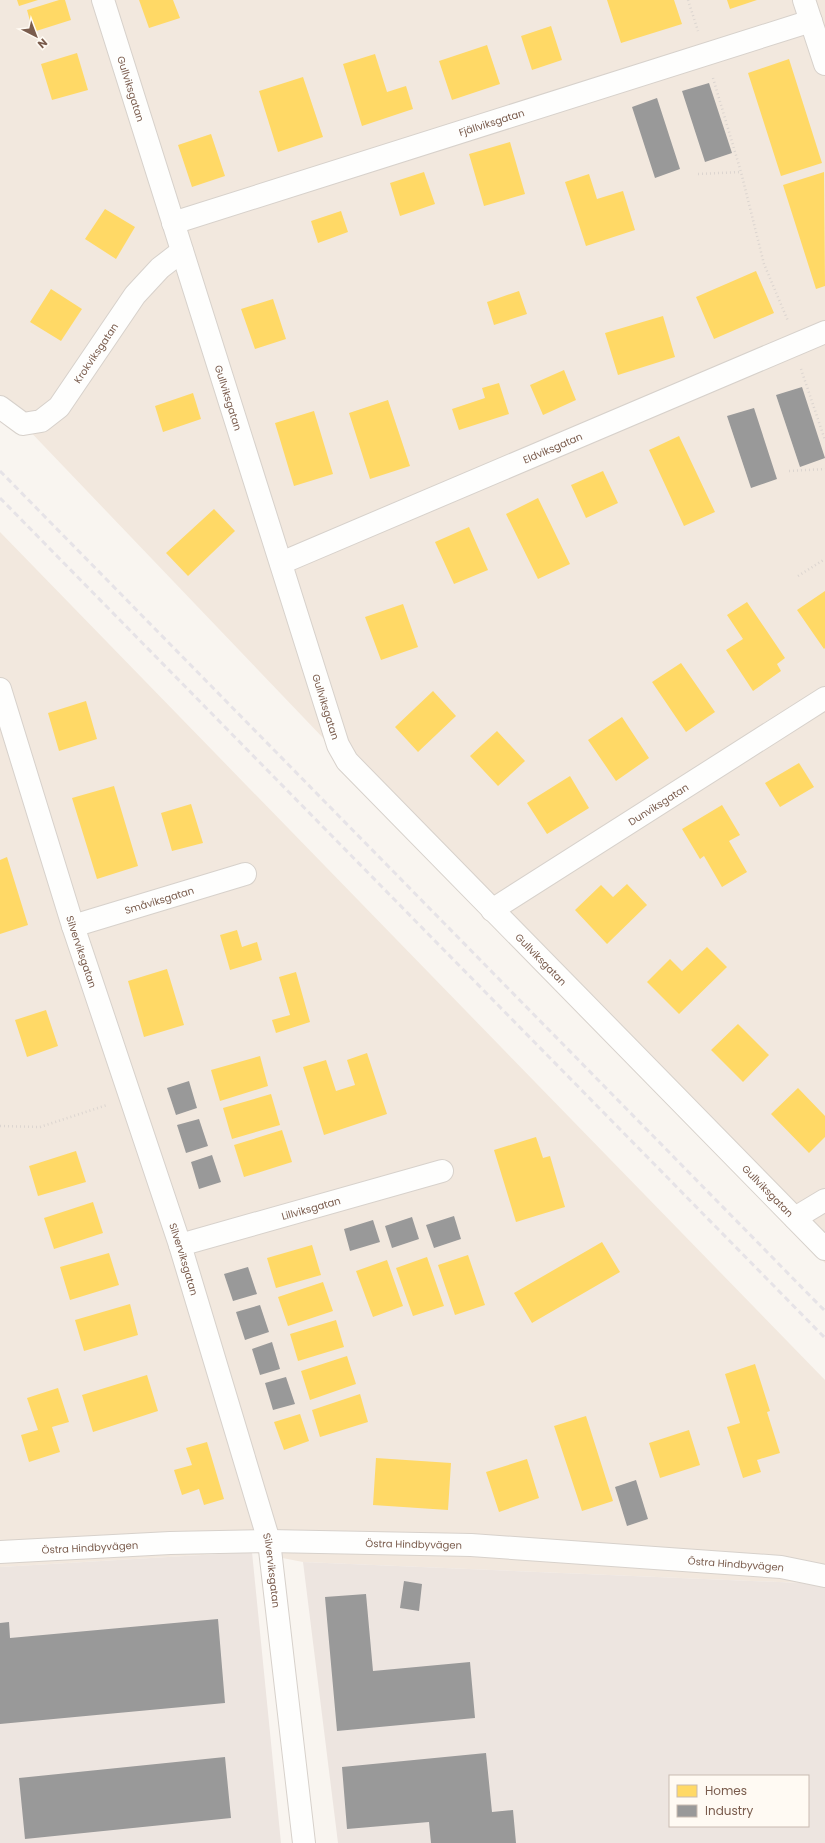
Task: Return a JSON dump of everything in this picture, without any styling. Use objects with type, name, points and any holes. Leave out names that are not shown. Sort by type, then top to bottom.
[{"type":"street","name":"Gullviksgatan","points":[[103,0],[172,223],[338,745],[347,761],[825,1249]]},
{"type":"street","points":[[804,0],[825,64]]},
{"type":"street","name":"Fjällviksgatan","points":[[172,223],[811,21]]},
{"type":"street","name":"Krokviksgatan","points":[[0,407],[22,424],[41,421],[59,407],[135,295],[160,268],[182,251]]},
{"type":"street","name":"Eldviksgatan","points":[[281,564],[825,332]]},
{"type":"street","name":"Silverviksgatan","points":[[0,689],[73,926],[180,1245],[269,1541],[304,1843]]},
{"type":"street","name":"Dunviksgatan","points":[[492,910],[825,698]]},
{"type":"street","name":"Småviksgatan","points":[[73,926],[245,874]]},
{"type":"street","name":"Lillviksgatan","points":[[180,1245],[442,1172]]},
{"type":"street","points":[[795,1218],[825,1200]]},
{"type":"street","name":"Östra Hindbyvägen","points":[[0,1552],[170,1543],[269,1541],[471,1545],[781,1567],[825,1576]]},
{"type":"path","points":[[688,0],[741,172],[764,264],[795,345],[825,440]]},
{"type":"path","points":[[698,174],[741,172]]},
{"type":"path","points":[[789,471],[825,469]]},
{"type":"path","points":[[798,576],[825,560]]},
{"type":"path","points":[[0,1126],[40,1127],[130,1098]]},
{"type":"shaded area","points":[[0,0],[825,0],[825,1263],[0,400]]},
{"type":"shaded area","points":[[0,532],[825,1380],[825,1584],[303,1562],[252,1552],[0,1567]]},
{"type":"shaded area","points":[[252,1552],[281,1843],[0,1843],[0,1567]]},
{"type":"shaded area","points":[[303,1562],[825,1584],[825,1843],[338,1843]]},
{"type":"building: Homes","points":[[17,0],[38,0],[19,6]]},
{"type":"building: Homes","points":[[59,0],[65,0],[71,20],[33,32],[27,10]]},
{"type":"building: Homes","points":[[139,0],[173,0],[180,18],[149,28]]},
{"type":"building: Homes","points":[[607,0],[674,0],[682,24],[621,43]]},
{"type":"building: Homes","points":[[727,0],[757,0],[730,9]]},
{"type":"building: Homes","points":[[551,26],[562,60],[532,70],[521,36]]},
{"type":"building: Homes","points":[[487,45],[500,84],[452,100],[439,61]]},
{"type":"building: Homes","points":[[77,53],[88,90],[52,100],[41,64]]},
{"type":"building: Homes","points":[[375,54],[387,92],[406,86],[413,109],[362,126],[343,64]]},
{"type":"building: Homes","points":[[789,59],[822,163],[781,176],[748,73]]},
{"type":"building: Homes","points":[[303,77],[323,137],[278,152],[259,91]]},
{"type":"building: Homes","points":[[211,134],[225,176],[192,187],[178,145]]},
{"type":"building: Homes","points":[[510,142],[525,194],[484,206],[469,154]]},
{"type":"building: Homes","points":[[424,172],[435,204],[400,216],[390,183]]},
{"type":"building: Homes","points":[[824,172],[825,286],[816,289],[783,185]]},
{"type":"building: Homes","points":[[589,174],[597,199],[623,191],[635,230],[586,246],[565,182]]},
{"type":"building: Homes","points":[[105,209],[135,227],[116,259],[85,239]]},
{"type":"building: Homes","points":[[341,211],[348,232],[318,243],[311,221]]},
{"type":"building: Homes","points":[[756,271],[774,313],[714,339],[696,297]]},
{"type":"building: Homes","points":[[51,289],[82,309],[61,341],[30,322]]},
{"type":"building: Homes","points":[[519,291],[527,314],[494,325],[487,302]]},
{"type":"building: Homes","points":[[273,299],[286,339],[255,349],[241,309]]},
{"type":"building: Homes","points":[[663,316],[675,357],[618,375],[605,333]]},
{"type":"building: Homes","points":[[564,370],[576,400],[543,415],[530,385]]},
{"type":"building: Homes","points":[[499,383],[509,414],[459,430],[452,409],[485,398],[482,388]]},
{"type":"building: Homes","points":[[193,393],[201,419],[163,432],[155,406]]},
{"type":"building: Homes","points":[[388,400],[410,466],[370,479],[349,413]]},
{"type":"building: Homes","points":[[314,411],[333,474],[294,486],[275,423]]},
{"type":"building: Homes","points":[[679,436],[715,512],[684,526],[649,450]]},
{"type":"building: Homes","points":[[603,471],[618,503],[586,518],[571,485]]},
{"type":"building: Homes","points":[[538,498],[570,564],[538,579],[506,514]]},
{"type":"building: Homes","points":[[214,509],[235,531],[188,576],[166,553]]},
{"type":"building: Homes","points":[[469,527],[488,570],[454,584],[435,542]]},
{"type":"building: Homes","points":[[825,591],[825,648],[824,649],[797,610]]},
{"type":"building: Homes","points":[[747,602],[785,658],[777,664],[781,671],[753,691],[726,650],[743,639],[727,615]]},
{"type":"building: Homes","points":[[403,604],[418,647],[381,660],[365,617]]},
{"type":"building: Homes","points":[[681,663],[715,712],[686,732],[652,682]]},
{"type":"building: Homes","points":[[433,691],[456,716],[418,752],[395,727]]},
{"type":"building: Homes","points":[[86,701],[97,739],[59,751],[48,713]]},
{"type":"building: Homes","points":[[622,717],[649,758],[616,781],[588,740]]},
{"type":"building: Homes","points":[[497,731],[525,761],[498,786],[470,756]]},
{"type":"building: Homes","points":[[799,763],[814,787],[780,807],[765,783]]},
{"type":"building: Homes","points":[[570,776],[589,808],[547,834],[527,803]]},
{"type":"building: Homes","points":[[114,786],[138,866],[97,879],[72,798]]},
{"type":"building: Homes","points":[[191,804],[203,843],[172,851],[161,813]]},
{"type":"building: Homes","points":[[722,805],[740,835],[729,841],[747,872],[722,887],[704,856],[700,859],[682,829]]},
{"type":"building: Homes","points":[[7,857],[28,925],[0,934],[0,860]]},
{"type":"building: Homes","points":[[627,884],[647,905],[607,944],[575,910],[601,885],[613,897]]},
{"type":"building: Homes","points":[[237,930],[242,947],[257,942],[262,960],[230,970],[220,935]]},
{"type":"building: Homes","points":[[707,947],[727,967],[679,1014],[647,982],[670,959],[682,971]]},
{"type":"building: Homes","points":[[167,969],[184,1025],[144,1037],[128,981]]},
{"type":"building: Homes","points":[[296,972],[310,1022],[276,1033],[272,1020],[290,1015],[279,977]]},
{"type":"building: Homes","points":[[46,1010],[58,1046],[27,1057],[15,1020]]},
{"type":"building: Homes","points":[[738,1024],[769,1055],[743,1082],[711,1050]]},
{"type":"building: Homes","points":[[367,1053],[387,1114],[324,1135],[303,1067],[326,1060],[336,1091],[355,1085],[347,1060]]},
{"type":"building: Homes","points":[[260,1056],[268,1086],[220,1101],[211,1070]]},
{"type":"building: Homes","points":[[798,1088],[825,1116],[825,1137],[809,1153],[771,1114]]},
{"type":"building: Homes","points":[[271,1094],[280,1125],[232,1139],[223,1108]]},
{"type":"building: Homes","points":[[282,1130],[292,1162],[244,1177],[234,1145]]},
{"type":"building: Homes","points":[[536,1137],[543,1158],[550,1156],[565,1207],[516,1222],[494,1150]]},
{"type":"building: Homes","points":[[76,1151],[86,1182],[38,1196],[29,1166]]},
{"type":"building: Homes","points":[[93,1202],[103,1233],[54,1249],[44,1218]]},
{"type":"building: Homes","points":[[602,1242],[620,1272],[532,1323],[514,1293]]},
{"type":"building: Homes","points":[[312,1245],[321,1275],[276,1288],[267,1258]]},
{"type":"building: Homes","points":[[109,1253],[119,1285],[70,1300],[60,1267]]},
{"type":"building: Homes","points":[[468,1255],[485,1305],[455,1315],[438,1265]]},
{"type":"building: Homes","points":[[427,1257],[444,1306],[413,1316],[396,1268]]},
{"type":"building: Homes","points":[[387,1260],[403,1306],[373,1317],[356,1271]]},
{"type":"building: Homes","points":[[323,1282],[333,1311],[288,1326],[278,1297]]},
{"type":"building: Homes","points":[[130,1304],[138,1335],[84,1351],[75,1320]]},
{"type":"building: Homes","points":[[336,1320],[344,1347],[298,1361],[290,1334]]},
{"type":"building: Homes","points":[[347,1356],[356,1384],[310,1400],[301,1371]]},
{"type":"building: Homes","points":[[755,1364],[770,1411],[767,1412],[780,1453],[757,1460],[761,1472],[743,1478],[727,1427],[740,1423],[725,1374]]},
{"type":"building: Homes","points":[[147,1375],[158,1411],[93,1432],[82,1395]]},
{"type":"building: Homes","points":[[58,1388],[69,1422],[52,1427],[60,1452],[29,1462],[21,1435],[38,1430],[27,1398]]},
{"type":"building: Homes","points":[[360,1394],[368,1422],[320,1437],[312,1410]]},
{"type":"building: Homes","points":[[300,1414],[309,1441],[284,1450],[274,1422]]},
{"type":"building: Homes","points":[[586,1416],[613,1501],[582,1511],[554,1426]]},
{"type":"building: Homes","points":[[689,1430],[700,1465],[660,1478],[649,1443]]},
{"type":"building: Homes","points":[[207,1442],[224,1499],[204,1505],[199,1489],[182,1495],[174,1470],[192,1465],[186,1448]]},
{"type":"building: Homes","points":[[376,1458],[451,1463],[448,1510],[373,1505]]},
{"type":"building: Homes","points":[[527,1459],[539,1498],[499,1512],[486,1472]]},
{"type":"building: Industry","points":[[709,83],[732,153],[705,162],[682,91]]},
{"type":"building: Industry","points":[[657,98],[680,169],[655,178],[632,107]]},
{"type":"building: Industry","points":[[802,387],[825,458],[800,467],[776,395]]},
{"type":"building: Industry","points":[[754,408],[777,479],[751,488],[727,416]]},
{"type":"building: Industry","points":[[189,1081],[197,1108],[176,1115],[167,1088]]},
{"type":"building: Industry","points":[[199,1119],[208,1146],[186,1153],[177,1125]]},
{"type":"building: Industry","points":[[212,1155],[221,1182],[199,1189],[191,1162]]},
{"type":"building: Industry","points":[[454,1216],[461,1239],[434,1248],[426,1225]]},
{"type":"building: Industry","points":[[412,1217],[419,1239],[392,1248],[385,1226]]},
{"type":"building: Industry","points":[[373,1220],[380,1242],[350,1251],[344,1229]]},
{"type":"building: Industry","points":[[248,1267],[257,1294],[233,1301],[224,1274]]},
{"type":"building: Industry","points":[[260,1305],[269,1332],[245,1340],[236,1312]]},
{"type":"building: Industry","points":[[272,1342],[280,1369],[260,1375],[252,1349]]},
{"type":"building: Industry","points":[[286,1377],[295,1404],[273,1410],[265,1383]]},
{"type":"building: Industry","points":[[636,1480],[648,1519],[627,1526],[615,1487]]},
{"type":"building: Industry","points":[[404,1581],[422,1584],[419,1611],[400,1608]]},
{"type":"building: Industry","points":[[366,1594],[373,1671],[470,1662],[475,1718],[337,1731],[325,1597]]},
{"type":"building: Industry","points":[[218,1619],[225,1703],[0,1724],[0,1623],[9,1622],[10,1638]]},
{"type":"building: Industry","points":[[486,1753],[492,1812],[513,1810],[516,1843],[431,1843],[429,1822],[347,1829],[342,1767]]},
{"type":"building: Industry","points":[[225,1757],[231,1818],[25,1839],[19,1778]]},
{"type":"railway","points":[[0,471],[825,1311]]},
{"type":"railway","points":[[0,498],[825,1338]]}]
